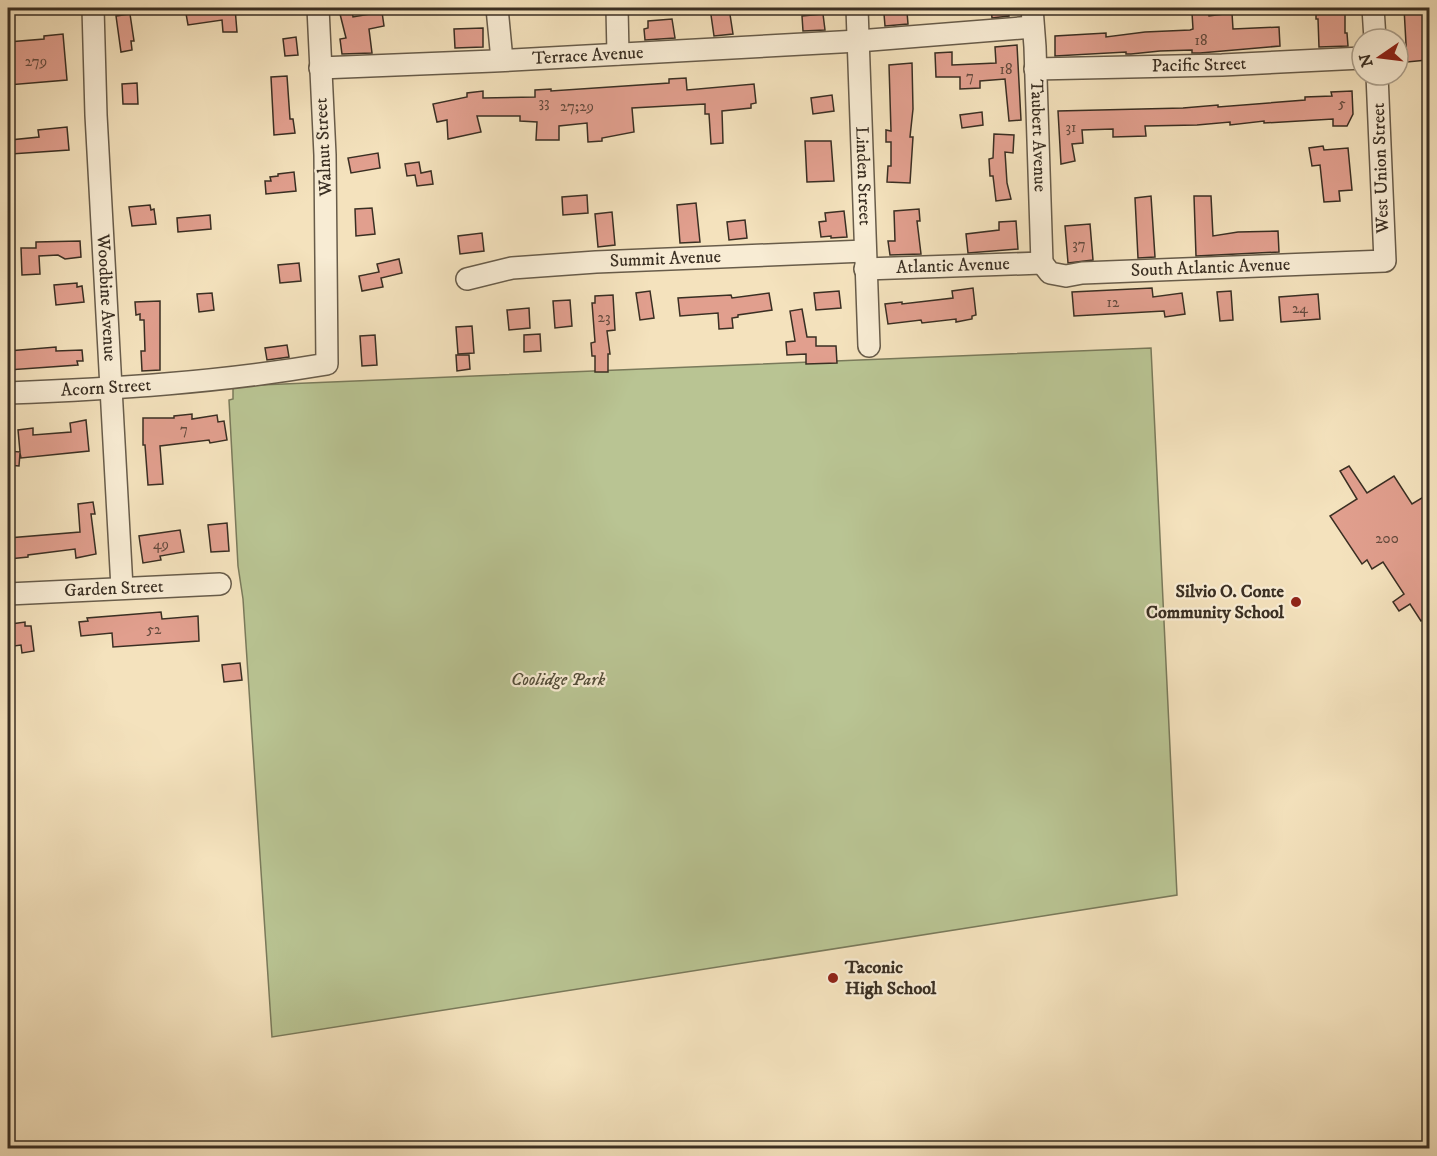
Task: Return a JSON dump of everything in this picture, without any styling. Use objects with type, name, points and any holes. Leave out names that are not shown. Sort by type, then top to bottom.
[{"type":"street","name":"Woodbine Avenue","points":[[93,8],[96,115],[122,588]]},
{"type":"street","name":"Walnut Street","points":[[202,381],[266,375],[327,364],[325,155],[318,8]]},
{"type":"street","points":[[497,8],[502,60]]},
{"type":"street","points":[[617,8],[618,54]]},
{"type":"street","name":"Linden Street","points":[[856,8],[869,346]]},
{"type":"street","points":[[1373,8],[1374,27]]},
{"type":"street","name":"Terrace Avenue","points":[[320,68],[858,41],[1033,17]]},
{"type":"street","name":"Taubert Avenue","points":[[1033,17],[1042,263]]},
{"type":"street","name":"Pacific Street","points":[[1035,69],[1350,59]]},
{"type":"street","name":"West Union Street","points":[[1378,87],[1385,261]]},
{"type":"street","name":"Atlantic Avenue","points":[[865,260],[1042,263]]},
{"type":"street","name":"Summit Avenue","points":[[467,279],[512,268],[596,262],[865,260]]},
{"type":"street","name":"South Atlantic Avenue","points":[[1042,263],[1050,273],[1066,276],[1082,273],[1385,261]]},
{"type":"street","name":"Acorn Street","points":[[8,393],[202,381]]},
{"type":"street","name":"Garden Street","points":[[8,594],[220,584]]},
{"type":"green space","name":"Coolidge Park","points":[[1151,348],[1177,895],[272,1037],[243,599],[238,566],[229,400],[233,399],[233,386]]},
{"type":"building","points":[[185,8],[235,8],[237,32],[223,32],[222,20],[188,25]]},
{"type":"building","points":[[710,8],[729,8],[733,34],[714,36]]},
{"type":"building","points":[[991,8],[1008,8],[1009,16],[992,18]]},
{"type":"building","points":[[1316,8],[1345,8],[1345,33],[1347,33],[1348,46],[1319,47]]},
{"type":"building","points":[[1404,8],[1424,8],[1427,60],[1410,62],[1410,27],[1405,27]]},
{"type":"building","points":[[352,11],[353,17],[382,12],[384,26],[369,29],[372,53],[342,54],[340,39],[346,38],[340,14]]},
{"type":"building","points":[[907,12],[908,24],[885,26],[884,14]]},
{"type":"building","points":[[1208,12],[1209,16],[1232,13],[1233,29],[1279,27],[1280,46],[1200,53],[1192,53],[1192,50],[1055,56],[1055,36],[1106,33],[1106,37],[1190,30],[1193,29],[1192,13]]},
{"type":"building","points":[[130,14],[134,41],[131,41],[132,50],[121,52],[116,16]]},
{"type":"building","points":[[823,14],[825,30],[803,31],[802,16]]},
{"type":"building","points":[[672,19],[675,38],[645,40],[644,29],[648,28],[648,21]]},
{"type":"building","points":[[483,28],[483,47],[455,48],[454,29]]},
{"type":"building","points":[[63,34],[67,80],[8,85],[8,42],[44,39],[44,36]]},
{"type":"building","points":[[296,37],[298,55],[285,56],[283,39]]},
{"type":"building","points":[[1017,45],[1021,120],[1009,121],[1005,79],[980,81],[980,88],[960,89],[960,77],[936,77],[935,53],[952,52],[952,65],[996,63],[995,47]]},
{"type":"building","points":[[912,63],[913,109],[910,137],[913,137],[910,183],[887,182],[888,166],[891,166],[891,142],[886,142],[886,130],[891,131],[889,65]]},
{"type":"building","points":[[287,76],[290,119],[293,119],[295,133],[274,135],[271,77]]},
{"type":"building","points":[[686,78],[687,90],[754,84],[756,103],[751,104],[751,108],[722,111],[723,143],[711,144],[709,114],[705,114],[705,104],[632,108],[634,132],[602,138],[602,141],[588,142],[587,123],[559,126],[559,140],[536,140],[537,122],[520,121],[520,116],[477,116],[481,132],[448,139],[447,120],[437,122],[433,104],[467,97],[467,93],[483,91],[483,98],[535,97],[535,90],[551,89],[551,91],[669,83],[669,79]]},
{"type":"building","points":[[137,83],[138,104],[123,104],[122,84]]},
{"type":"building","points":[[1352,91],[1353,114],[1347,126],[1333,126],[1333,119],[1264,123],[1264,121],[1230,125],[1230,122],[1145,126],[1146,136],[1113,137],[1113,129],[1082,130],[1083,143],[1072,144],[1075,161],[1061,164],[1058,111],[1218,105],[1218,107],[1305,100],[1305,97],[1332,96],[1331,92]]},
{"type":"building","points":[[832,95],[834,111],[813,114],[811,98]]},
{"type":"building","points":[[982,112],[983,125],[962,128],[960,115]]},
{"type":"building","points":[[67,127],[69,150],[11,154],[10,140],[39,137],[38,130]]},
{"type":"building","points":[[994,134],[1014,135],[1013,153],[1005,152],[1007,183],[1011,199],[996,201],[993,176],[990,176],[989,159],[993,158]]},
{"type":"building","points":[[805,141],[831,141],[834,181],[807,182]]},
{"type":"building","points":[[1323,146],[1324,150],[1348,148],[1352,190],[1339,191],[1340,201],[1324,202],[1320,165],[1312,166],[1309,148]]},
{"type":"building","points":[[378,153],[380,168],[351,173],[348,158]]},
{"type":"building","points":[[419,162],[421,173],[431,171],[433,184],[417,186],[415,175],[407,176],[405,164]]},
{"type":"building","points":[[294,172],[296,191],[266,194],[265,181],[271,181],[270,177]]},
{"type":"building","points":[[587,195],[588,213],[563,215],[562,197]]},
{"type":"building","points":[[1151,196],[1155,257],[1138,258],[1135,198]]},
{"type":"building","points":[[1194,196],[1211,196],[1213,236],[1238,232],[1278,231],[1279,252],[1196,256]]},
{"type":"building","points":[[696,203],[700,242],[680,243],[677,205]]},
{"type":"building","points":[[150,205],[151,210],[154,209],[156,224],[132,226],[129,207]]},
{"type":"building","points":[[372,208],[375,234],[356,236],[355,209]]},
{"type":"building","points":[[919,209],[920,221],[917,221],[921,254],[890,255],[888,241],[895,241],[894,211]]},
{"type":"building","points":[[844,211],[847,237],[821,237],[819,222],[826,221],[825,213]]},
{"type":"building","points":[[612,212],[615,245],[598,247],[595,214]]},
{"type":"building","points":[[210,215],[211,229],[178,232],[177,218]]},
{"type":"building","points":[[745,220],[747,238],[729,240],[727,222]]},
{"type":"building","points":[[1016,221],[1018,249],[968,253],[966,234],[999,230],[999,222]]},
{"type":"building","points":[[1090,224],[1093,260],[1068,263],[1065,226]]},
{"type":"building","points":[[482,233],[484,251],[460,254],[458,236]]},
{"type":"building","points":[[80,241],[81,257],[65,259],[58,255],[39,256],[40,274],[22,275],[21,248],[36,248],[36,242]]},
{"type":"building","points":[[399,259],[402,273],[381,278],[383,287],[362,291],[359,276],[379,272],[377,264]]},
{"type":"building","points":[[299,263],[301,281],[280,283],[278,265]]},
{"type":"building","points":[[77,283],[77,287],[82,286],[84,302],[56,305],[54,285]]},
{"type":"building","points":[[973,288],[976,315],[972,316],[972,319],[956,322],[956,319],[922,323],[921,320],[888,324],[885,304],[953,298],[952,291]]},
{"type":"building","points":[[1152,288],[1153,297],[1182,293],[1185,314],[1165,317],[1164,311],[1074,316],[1072,292]]},
{"type":"building","points":[[650,291],[654,318],[640,320],[636,293]]},
{"type":"building","points":[[839,291],[841,308],[816,310],[814,293]]},
{"type":"building","points":[[1231,291],[1233,320],[1220,321],[1217,292]]},
{"type":"building","points":[[212,293],[214,310],[199,312],[197,294]]},
{"type":"building","points":[[769,293],[772,310],[738,315],[732,318],[733,328],[719,329],[718,313],[680,316],[678,298],[731,295],[732,298]]},
{"type":"building","points":[[1318,294],[1320,319],[1281,322],[1279,297]]},
{"type":"building","points":[[613,295],[615,330],[607,331],[610,354],[608,354],[608,372],[595,372],[595,356],[592,356],[591,343],[595,342],[592,303],[595,303],[595,296]]},
{"type":"building","points":[[570,300],[572,326],[555,328],[553,301]]},
{"type":"building","points":[[160,301],[160,370],[142,371],[141,351],[145,351],[144,320],[140,320],[140,314],[136,315],[135,302]]},
{"type":"building","points":[[529,308],[530,328],[509,330],[507,310]]},
{"type":"building","points":[[802,309],[807,337],[816,337],[816,346],[836,346],[837,363],[806,364],[806,354],[787,355],[786,342],[795,341],[790,311]]},
{"type":"building","points":[[472,326],[474,353],[458,354],[456,327]]},
{"type":"building","points":[[540,334],[541,351],[524,352],[524,335]]},
{"type":"building","points":[[375,335],[377,365],[362,366],[360,336]]},
{"type":"building","points":[[287,345],[289,357],[267,360],[265,348]]},
{"type":"building","points":[[56,347],[56,351],[82,350],[83,361],[77,361],[78,365],[8,370],[8,351]]},
{"type":"building","points":[[456,355],[469,355],[470,369],[457,371]]},
{"type":"building","points":[[192,414],[192,419],[217,415],[218,422],[224,421],[227,440],[160,446],[163,484],[148,485],[145,445],[143,445],[143,418],[174,418],[174,416]]},
{"type":"building","points":[[86,420],[89,451],[21,458],[20,453],[19,466],[8,465],[8,451],[20,452],[18,430],[33,428],[33,435],[71,432],[70,423]]},
{"type":"building","points":[[1349,466],[1367,493],[1394,476],[1412,504],[1430,493],[1430,616],[1421,621],[1410,604],[1399,611],[1393,602],[1404,594],[1383,562],[1372,569],[1367,560],[1362,564],[1330,516],[1357,499],[1340,471]]},
{"type":"building","points":[[93,502],[95,514],[91,514],[96,554],[76,558],[75,549],[9,559],[8,538],[80,532],[78,504]]},
{"type":"building","points":[[227,523],[229,551],[211,552],[208,525]]},
{"type":"building","points":[[180,530],[184,552],[160,556],[161,560],[143,563],[139,536]]},
{"type":"building","points":[[161,612],[162,619],[198,616],[199,641],[113,647],[112,633],[81,636],[79,622],[88,621],[87,618]]},
{"type":"building","points":[[25,622],[25,626],[31,626],[34,651],[22,653],[21,645],[14,646],[11,624]]},
{"type":"building","points":[[240,663],[242,680],[224,682],[222,665]]},
{"type":"place","name":"Silvio O. Conte Community School","points":[[1296,602]]},
{"type":"place","name":"Taconic High School","points":[[833,978]]}]
